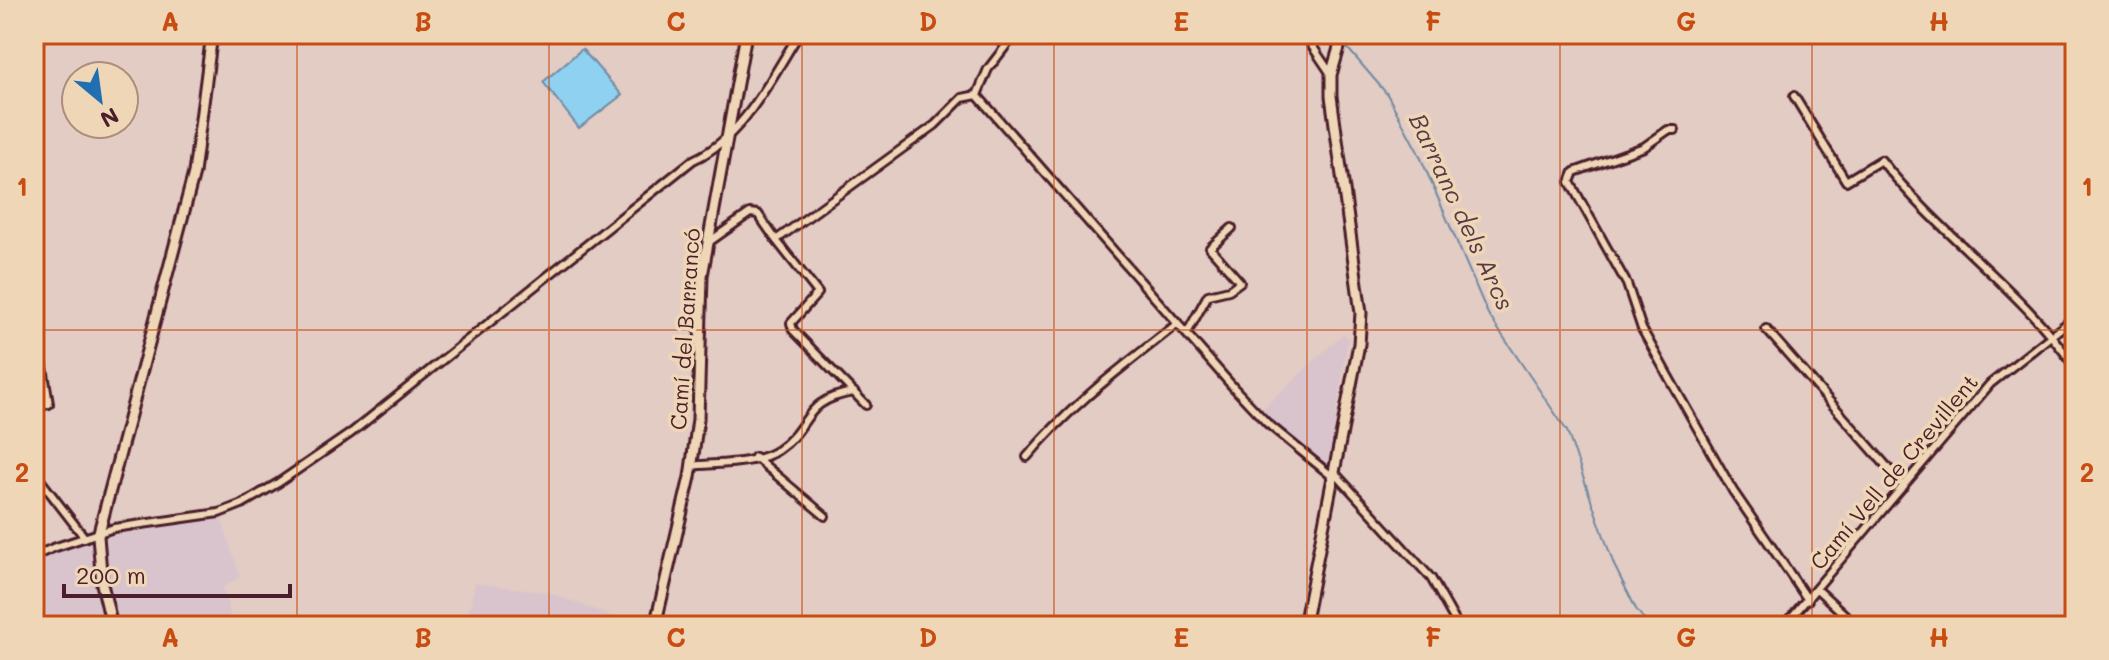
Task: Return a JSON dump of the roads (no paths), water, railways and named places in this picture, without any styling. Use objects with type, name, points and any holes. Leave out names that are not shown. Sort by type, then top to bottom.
[{"type":"street","points":[[112,626],[102,584],[98,533],[194,173],[212,34]]},
{"type":"street","name":"Camí del Barrancó","points":[[655,626],[692,466],[698,407],[699,314],[706,244],[746,34]]},
{"type":"street","points":[[34,562],[39,554],[98,533],[219,513],[242,504],[351,433],[727,137],[758,99],[799,34]]},
{"type":"street","points":[[977,95],[988,69],[1015,34]]},
{"type":"street","points":[[1304,34],[1331,75]]},
{"type":"street","points":[[1304,626],[1361,313],[1331,96],[1331,75],[1343,34]]},
{"type":"street","points":[[776,240],[935,125],[962,98],[977,95]]},
{"type":"street","points":[[977,95],[1267,423],[1333,475],[1431,578],[1458,626]]},
{"type":"street","points":[[1794,96],[1846,181],[1881,160],[1939,226],[2053,335],[2075,367]]},
{"type":"street","points":[[1675,130],[1668,130],[1644,147],[1574,172],[1570,182],[1621,271],[1642,329],[1733,491],[1808,600]]},
{"type":"street","points":[[706,244],[750,213],[758,214],[818,293],[791,323],[793,330],[866,405]]},
{"type":"street","points":[[1187,333],[1208,295],[1229,290],[1240,282],[1210,248],[1232,228]]},
{"type":"street","points":[[34,312],[45,359],[49,404],[34,407]]},
{"type":"street","name":"Camí Vell de Crevillent","points":[[1784,626],[1818,590],[1990,384],[2075,317]]},
{"type":"street","points":[[1027,457],[1048,431],[1178,323]]},
{"type":"street","points":[[1766,329],[1904,486]]},
{"type":"street","points":[[692,466],[755,457],[778,450],[814,406],[834,395],[854,392]]},
{"type":"street","points":[[755,457],[825,516]]},
{"type":"street","points":[[34,472],[85,538]]},
{"type":"street","points":[[1818,590],[1857,626]]},
{"type":"water","points":[[582,49],[622,95],[579,128],[543,82]]},
{"type":"waterway","name":"Barranc dels Arcs","points":[[1344,44],[1387,94],[1419,154],[1488,314],[1567,431],[1614,565],[1636,609],[1649,626]]}]
